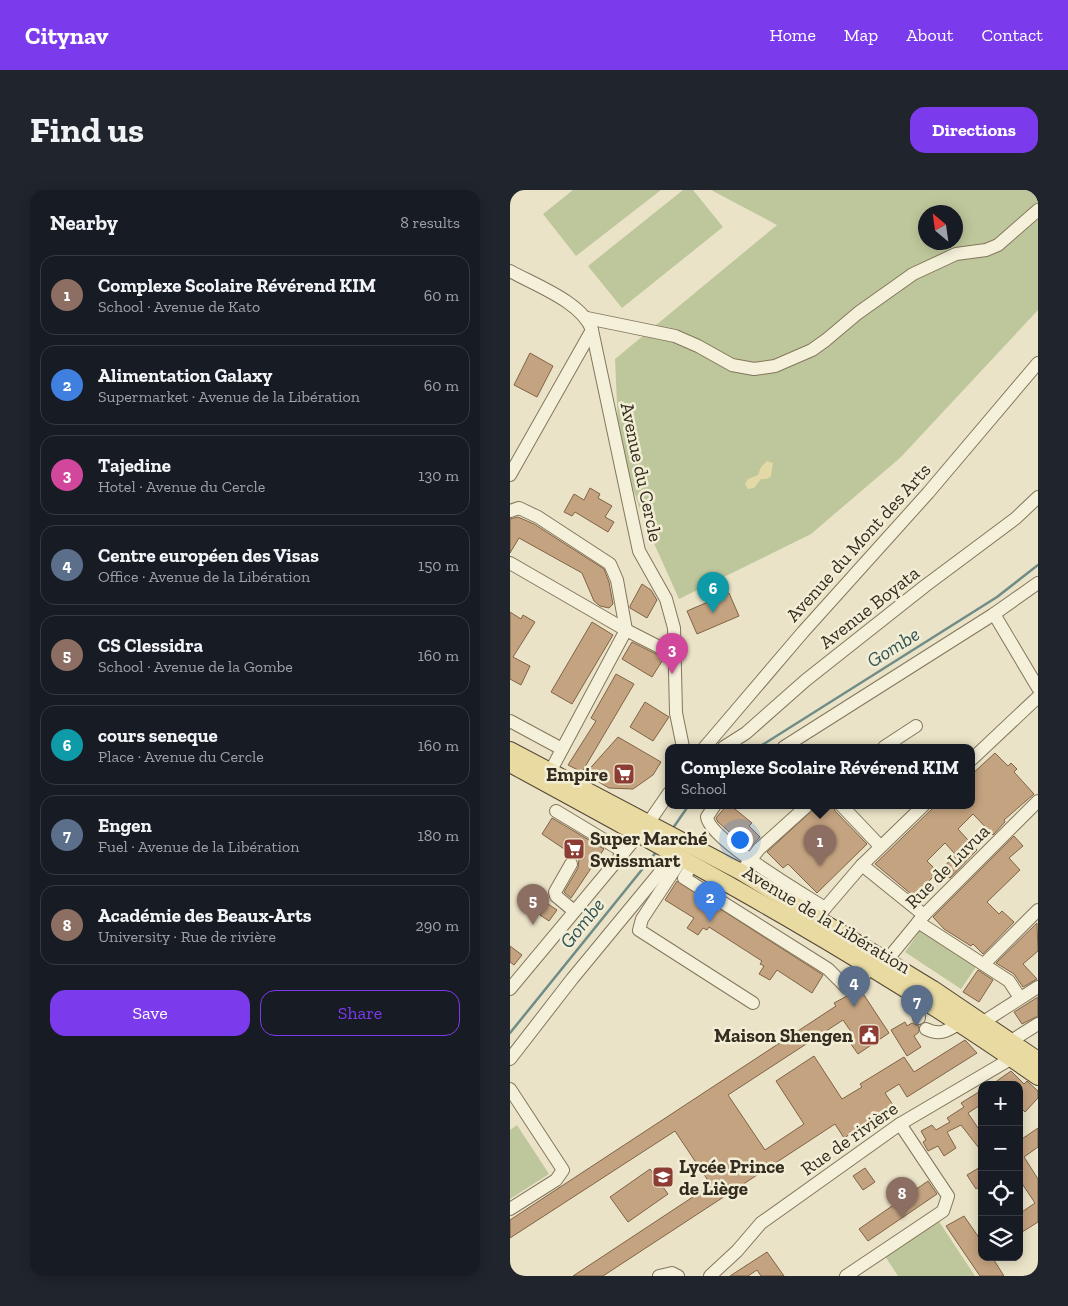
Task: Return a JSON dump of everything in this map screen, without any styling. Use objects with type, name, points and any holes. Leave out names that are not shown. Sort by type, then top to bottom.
[{"type":"main road","name":"Avenue de la Libération","points":[[510,750],[650,831],[681,853],[921,998],[1038,1060]]},
{"type":"main road","name":"Avenue de la Libération","points":[[510,764],[650,831]]},
{"type":"main road","name":"Avenue de la Libération","points":[[681,853],[746,866],[821,913],[887,960],[971,1025]]},
{"type":"main road","name":"Avenue de la Libération","points":[[1016,1050],[1038,1077]]},
{"type":"street","points":[[510,271],[566,302],[589,324],[675,336],[698,346],[732,365],[754,369],[775,366],[812,350],[864,308],[914,274],[949,256],[991,249],[1038,210]]},
{"type":"street","points":[[510,475],[589,324]]},
{"type":"street","name":"Avenue du Cercle","points":[[589,324],[639,551],[666,600],[674,628],[676,713],[682,744]]},
{"type":"street","name":"Avenue du Mont des Arts","points":[[708,744],[803,632],[928,493],[1038,363]]},
{"type":"street","name":"Avenue Boyata","points":[[729,744],[746,733],[799,685],[925,586],[1001,530],[1038,497]]},
{"type":"street","points":[[510,511],[519,508],[538,516],[610,564],[617,580],[626,630],[550,772]]},
{"type":"street","points":[[512,569],[675,654]]},
{"type":"street","points":[[800,742],[1038,583]]},
{"type":"street","points":[[975,756],[1037,697],[994,614]]},
{"type":"street","points":[[510,721],[562,749]]},
{"type":"street","points":[[889,744],[916,726]]},
{"type":"street","points":[[510,989],[624,852],[650,831],[665,801]]},
{"type":"street","name":"Rue de Luvua","points":[[887,960],[921,918],[1038,801]]},
{"type":"street","points":[[712,809],[707,817],[708,824],[746,866],[804,809]]},
{"type":"street","points":[[845,809],[880,846]]},
{"type":"street","points":[[821,913],[880,846],[920,809]]},
{"type":"street","points":[[556,811],[624,852]]},
{"type":"street","points":[[681,853],[684,878],[828,969],[847,988],[863,977],[870,967]]},
{"type":"street","points":[[681,853],[642,919],[639,930],[753,1003]]},
{"type":"street","points":[[510,1059],[572,979],[681,853]]},
{"type":"street","points":[[571,864],[555,889],[556,896],[574,911]]},
{"type":"street","points":[[862,865],[921,918],[1009,981],[1020,998]]},
{"type":"street","points":[[984,964],[1038,910]]},
{"type":"street","points":[[926,1029],[936,1034],[971,1025],[1038,987]]},
{"type":"street","points":[[919,1018],[918,1011],[921,998]]},
{"type":"street","name":"Rue de rivière","points":[[710,1276],[737,1251],[762,1223],[900,1124],[1016,1050],[1038,1024]]},
{"type":"street","points":[[510,1089],[563,1170],[556,1180],[510,1209]]},
{"type":"street","points":[[846,1276],[943,1211],[947,1203],[948,1196],[900,1124]]},
{"type":"street","points":[[659,1276],[672,1273],[678,1276]]},
{"type":"green space","points":[[573,190],[661,190],[576,256],[543,214]]},
{"type":"green space","points":[[683,190],[693,190],[723,227],[622,308],[588,266]]},
{"type":"green space","points":[[711,190],[1038,190],[1038,310],[900,458],[811,534],[679,599],[644,521],[619,448],[615,359],[777,225]]},
{"type":"green space","points":[[922,928],[978,964],[961,989],[905,952]]},
{"type":"green space","points":[[517,1125],[549,1174],[510,1199],[510,1130]]},
{"type":"green space","points":[[938,1220],[975,1276],[898,1276],[885,1256]]},
{"type":"sand","points":[[767,461],[773,463],[771,476],[767,479],[761,479],[754,488],[748,489],[745,484],[748,479],[758,475],[761,467]]},
{"type":"building","points":[[530,353],[553,366],[537,397],[514,385]]},
{"type":"building","points":[[590,488],[600,494],[598,498],[612,506],[605,517],[614,522],[608,532],[575,512],[572,516],[564,512],[574,494],[584,500]]},
{"type":"building","points":[[518,517],[534,524],[604,569],[609,582],[613,604],[609,608],[600,606],[594,601],[582,573],[519,538],[510,553],[510,519]]},
{"type":"building","points":[[642,584],[651,590],[657,600],[647,618],[630,608]]},
{"type":"building","points":[[729,593],[739,616],[697,634],[687,611]]},
{"type":"building","points":[[510,612],[521,619],[523,615],[535,622],[513,657],[530,666],[521,685],[510,679]]},
{"type":"building","points":[[592,622],[613,635],[572,704],[551,692]]},
{"type":"building","points":[[632,642],[664,658],[652,677],[622,659]]},
{"type":"building","points":[[616,674],[634,684],[582,772],[568,765],[596,721],[591,718]]},
{"type":"building","points":[[645,702],[669,717],[653,741],[630,727]]},
{"type":"building","points":[[618,737],[661,762],[653,775],[633,789],[609,788],[585,774]]},
{"type":"building","points":[[995,753],[1008,766],[1011,763],[1017,769],[1014,772],[1034,794],[1004,820],[1005,822],[993,835],[973,814],[958,829],[977,850],[950,878],[941,871],[955,854],[945,843],[927,861],[938,872],[925,885],[932,891],[922,903],[875,864],[932,809],[975,809],[975,771]]},
{"type":"building","points":[[724,809],[735,809],[752,823],[749,826],[760,837],[749,849],[718,822],[716,818]]},
{"type":"building","points":[[814,809],[834,809],[867,844],[817,893],[788,864],[783,868],[767,852]]},
{"type":"building","points":[[552,818],[604,849],[571,898],[564,892],[578,868],[579,859],[542,834]]},
{"type":"building","points":[[1014,836],[1023,846],[1009,858],[1020,870],[987,902],[999,914],[1002,911],[1014,922],[983,954],[973,944],[971,946],[944,929],[933,917]]},
{"type":"building","points":[[677,881],[823,975],[812,993],[777,970],[770,980],[759,974],[764,966],[760,964],[762,961],[709,927],[707,930],[703,928],[698,935],[687,928],[694,918],[665,900]]},
{"type":"building","points":[[548,904],[557,910],[549,921],[540,915]]},
{"type":"building","points":[[1037,923],[1038,951],[1023,964],[1037,979],[1023,987],[1014,974],[996,963]]},
{"type":"building","points":[[510,946],[522,955],[514,965],[510,962]]},
{"type":"building","points":[[978,970],[993,980],[979,1002],[963,992]]},
{"type":"building","points":[[860,989],[889,1033],[858,1054],[848,1040],[854,1036],[843,1020],[728,1095],[765,1150],[804,1124],[776,1081],[814,1056],[842,1099],[862,1087],[860,1084],[904,1057],[914,1072],[965,1040],[977,1053],[907,1097],[899,1084],[885,1093],[893,1105],[864,1123],[865,1125],[844,1138],[835,1124],[603,1276],[573,1276],[711,1185],[675,1131],[510,1238],[510,1220],[836,1006],[834,1003]]},
{"type":"building","points":[[1038,997],[1038,1016],[1022,1024],[1014,1012]]},
{"type":"building","points":[[905,1022],[907,1026],[912,1023],[919,1026],[919,1032],[914,1036],[921,1047],[907,1056],[891,1030]]},
{"type":"building","points":[[1011,1071],[1021,1081],[997,1081]]},
{"type":"building","points":[[1027,1081],[1038,1091],[1038,1098],[1025,1112],[1023,1110],[1023,1083]]},
{"type":"building","points":[[978,1092],[978,1107],[968,1113],[978,1128],[978,1147],[961,1125],[947,1132],[956,1148],[944,1156],[938,1146],[928,1151],[923,1142],[926,1140],[921,1131],[932,1125],[936,1130],[950,1122],[947,1118],[964,1107],[961,1103]]},
{"type":"building","points":[[1038,1128],[1038,1147],[1024,1157],[1038,1179],[1038,1222],[1023,1231],[1023,1211],[1035,1203],[1023,1185],[1023,1138]]},
{"type":"building","points":[[865,1168],[875,1182],[863,1190],[853,1176]]},
{"type":"building","points":[[978,1168],[978,1188],[976,1189],[967,1175]]},
{"type":"building","points":[[650,1169],[668,1194],[628,1222],[610,1197]]},
{"type":"building","points":[[928,1181],[937,1194],[868,1241],[859,1229]]},
{"type":"building","points":[[964,1216],[978,1236],[978,1261],[995,1261],[1004,1276],[980,1276],[946,1226]]},
{"type":"building","points":[[767,1252],[784,1276],[761,1276],[757,1270],[748,1276],[730,1276]]},
{"type":"waterway","name":"Gombe","points":[[764,744],[997,597],[1038,565]]},
{"type":"waterway","name":"Gombe","points":[[673,828],[686,809]]},
{"type":"waterway","name":"Gombe","points":[[510,1033],[657,851]]},
{"type":"place","name":"cours seneque","points":[[713,613]]},
{"type":"place","name":"Tajedine","points":[[672,674]]},
{"type":"place","name":"Empire","points":[[624,774]]},
{"type":"place","name":"Super Marché Swissmart","points":[[574,849]]},
{"type":"place","name":"Complexe Scolaire Révérend KIM","points":[[820,866]]},
{"type":"place","name":"Alimentation Galaxy","points":[[710,922]]},
{"type":"place","name":"CS Clessidra","points":[[533,925]]},
{"type":"place","name":"Centre européen des Visas","points":[[854,1007]]},
{"type":"place","name":"Engen","points":[[917,1026]]},
{"type":"place","name":"Maison Shengen","points":[[869,1035]]},
{"type":"place","name":"Lycée Prince de Liège","points":[[663,1177]]},
{"type":"place","name":"Académie des Beaux-Arts","points":[[902,1218]]}]
